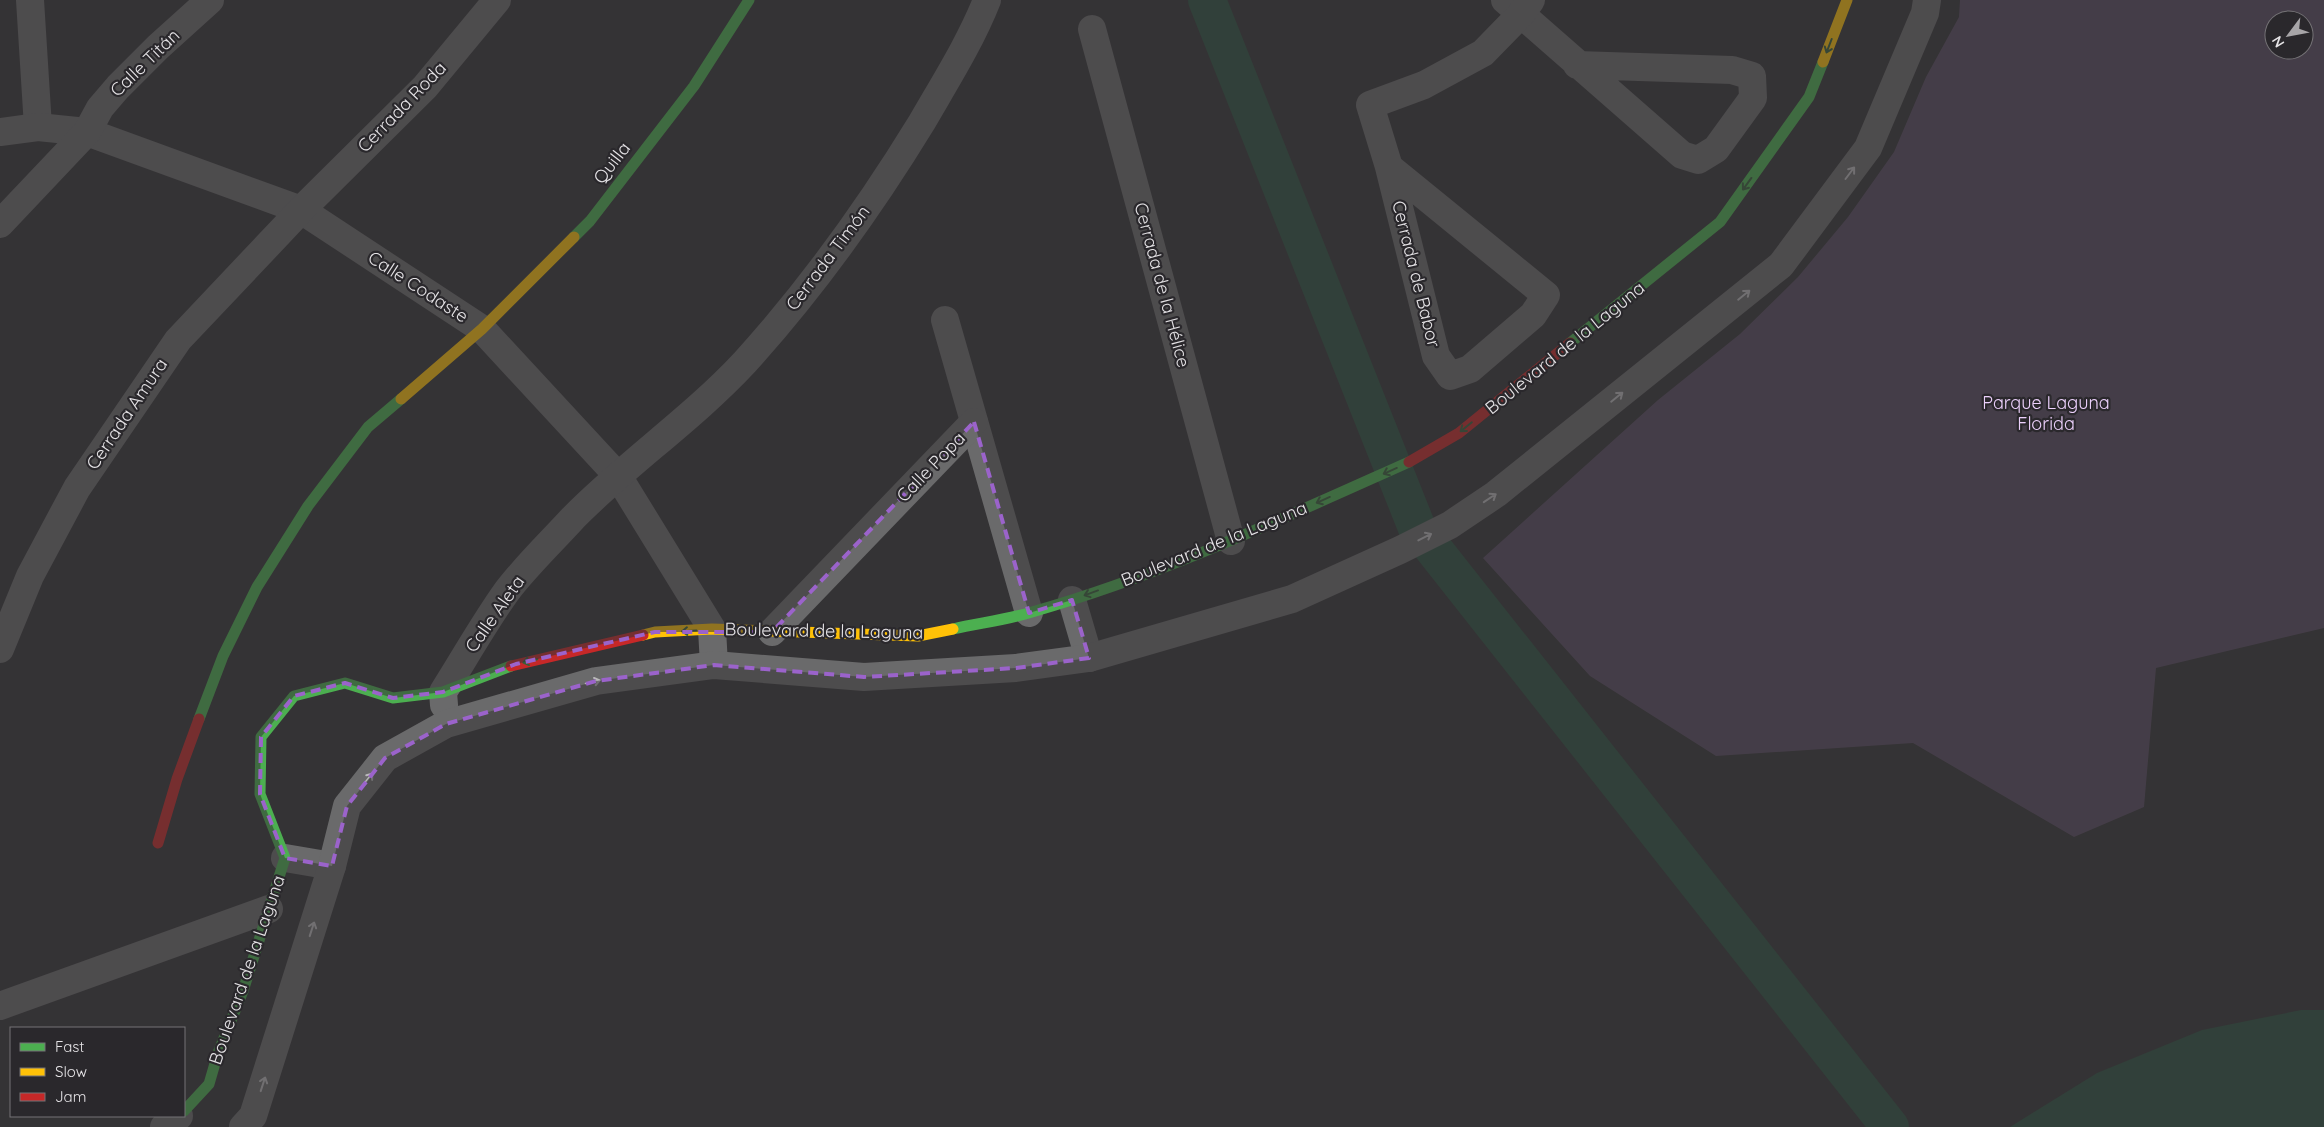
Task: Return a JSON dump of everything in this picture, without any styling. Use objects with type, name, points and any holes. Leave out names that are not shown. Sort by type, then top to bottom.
[{"type":"street","points":[[30,0],[38,127]]},
{"type":"street","name":"Calle Titán","points":[[0,224],[87,132],[100,108],[118,87],[210,0]]},
{"type":"street","name":"Cerrada Roda","points":[[300,210],[425,87],[498,0]]},
{"type":"street","name":"Quilla","points":[[158,843],[177,779],[223,656],[257,587],[298,522],[368,427],[482,329],[590,221],[694,86],[749,0]]},
{"type":"street","name":"Cerrada Timón","points":[[618,476],[684,421],[744,362],[831,258],[888,176],[943,86],[978,22],[987,0]]},
{"type":"street","name":"Boulevard de la Laguna","points":[[185,1110],[209,1084],[218,1053],[243,991],[284,858],[260,794],[261,737],[294,696],[344,682],[393,698],[443,692],[516,664],[654,632],[712,630],[918,636],[1029,613],[1072,600],[1231,541],[1368,481],[1412,461],[1459,432],[1720,222],[1809,97],[1847,0]]},
{"type":"street","name":"Boulevard de la Laguna","points":[[243,1127],[254,1116],[332,866],[346,806],[385,758],[446,724],[596,681],[714,665],[864,677],[1016,668],[1089,658],[1292,598],[1400,550],[1450,525],[1496,494],[1781,265],[1868,148],[1925,13],[1928,0]]},
{"type":"street","points":[[1519,5],[1577,65],[1682,154],[1698,160],[1716,149],[1753,98],[1752,76],[1732,70],[1577,65]]},
{"type":"street","name":"Cerrada de Babor","points":[[1389,167],[1546,295],[1532,315],[1470,369],[1450,376],[1436,356],[1389,167],[1370,105],[1424,85],[1483,53],[1519,5]]},
{"type":"street","name":"Cerrada de la Hélice","points":[[1092,29],[1231,541]]},
{"type":"street","name":"Calle Codaste","points":[[0,132],[38,127],[87,132],[300,210],[482,329],[618,476],[712,630]]},
{"type":"street","name":"Cerrada Amura","points":[[0,649],[30,576],[77,488],[178,340],[300,210]]},
{"type":"street","points":[[945,320],[974,422]]},
{"type":"street","name":"Calle Popa","points":[[974,422],[1029,613]]},
{"type":"street","name":"Calle Popa","points":[[772,632],[974,422]]},
{"type":"street","name":"Calle Aleta","points":[[443,692],[508,589],[574,518],[618,476]]},
{"type":"street","points":[[1072,600],[1089,658]]},
{"type":"street","points":[[712,630],[714,665]]},
{"type":"street","points":[[443,692],[446,724]]},
{"type":"street","points":[[284,858],[332,866]]},
{"type":"street","points":[[0,1006],[269,910]]},
{"type":"street","points":[[164,1127],[178,1117]]},
{"type":"highlighted area","points":[[974,422],[1029,613],[1072,600],[1089,658],[1016,668],[864,677],[714,665],[596,681],[446,724],[385,758],[347,806],[332,866],[285,858],[260,794],[261,737],[294,696],[345,683],[393,698],[443,692],[516,664],[655,632],[772,632]]},
{"type":"green space","name":"Parque Laguna Florida","points":[[1960,0],[2324,0],[2324,628],[2156,668],[2144,807],[2074,837],[1913,743],[1716,756],[1590,676],[1483,558],[1658,400],[1740,334],[1798,277],[1848,217],[1894,152],[1926,77],[1959,17]]},
{"type":"shaded area","points":[[2301,1010],[2324,1010],[2324,1127],[2010,1127],[2097,1073],[2202,1030]]},
{"type":"waterway","points":[[1207,0],[1417,528],[1890,1127]]},
{"type":"traffic: fast","points":[[574,237],[590,221],[694,86],[749,0]]},
{"type":"traffic: fast","points":[[1570,343],[1720,222],[1809,97],[1823,62]]},
{"type":"traffic: fast","points":[[199,719],[223,656],[257,587],[308,506],[368,427],[401,399]]},
{"type":"traffic: fast","points":[[953,629],[1022,615],[1128,581],[1223,544],[1409,462]]},
{"type":"traffic: fast","points":[[185,1110],[209,1084],[218,1053],[243,991],[285,858],[260,794],[261,737],[294,696],[345,683],[393,698],[443,692],[511,666]]},
{"type":"traffic: slow","points":[[1823,62],[1847,0]]},
{"type":"traffic: slow","points":[[401,399],[482,329],[574,237]]},
{"type":"traffic: slow","points":[[643,635],[655,632],[712,629],[918,636],[953,629]]},
{"type":"traffic: jam","points":[[1409,462],[1459,433],[1570,343]]},
{"type":"traffic: jam","points":[[511,666],[643,635]]},
{"type":"traffic: jam","points":[[158,843],[177,779],[199,719]]}]
